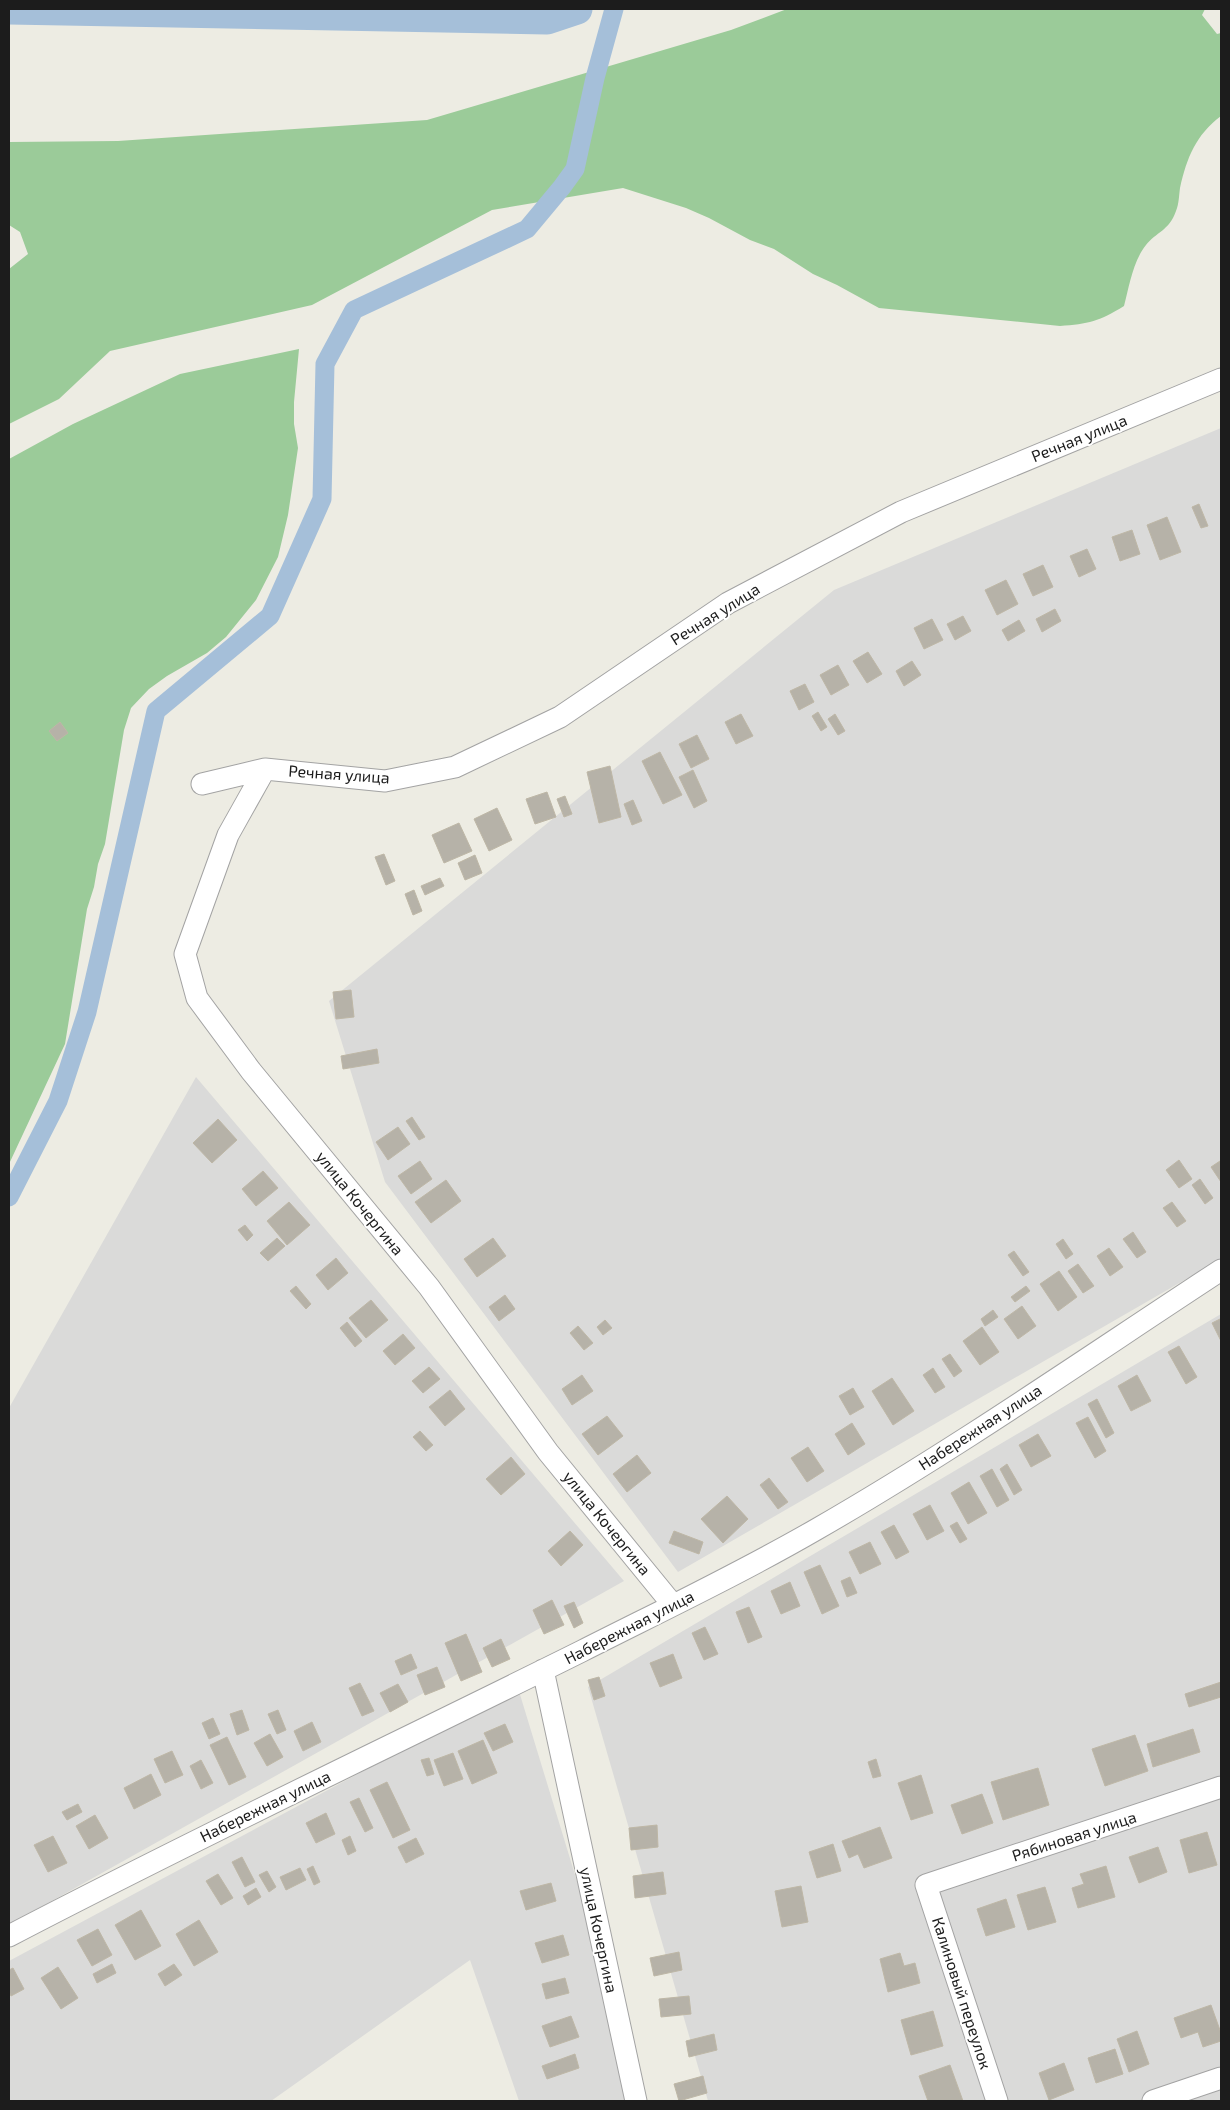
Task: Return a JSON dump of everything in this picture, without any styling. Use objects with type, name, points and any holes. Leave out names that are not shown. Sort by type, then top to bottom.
[{"type":"street","name":"Речная улица","points":[[202,784],[265,769],[385,781],[455,767],[560,717],[728,603],[901,512],[1221,379]]},
{"type":"street","name":"улица Кочергина","points":[[265,769],[228,835],[184,954],[197,998],[251,1071],[429,1287],[548,1452],[673,1605]]},
{"type":"street","name":"Набережная улица","points":[[9,1936],[146,1864],[673,1605],[824,1525],[961,1440],[1221,1270]]},
{"type":"street","name":"улица Кочергина","points":[[543,1670],[636,2101]]},
{"type":"street","name":"Рябиновая улица","points":[[926,1885],[1221,1788]]},
{"type":"street","name":"Калиновый переулок","points":[[926,1885],[998,2101]]},
{"type":"street","points":[[1153,2101],[1221,2078]]},
{"type":"shaded area","points":[[1221,428],[1221,1259],[678,1572],[385,1182],[329,1001],[834,590]]},
{"type":"shaded area","points":[[196,1077],[624,1581],[9,1925],[9,1408]]},
{"type":"shaded area","points":[[1221,1314],[1221,2101],[708,2101],[588,1687]]},
{"type":"shaded area","points":[[518,1688],[644,2101],[519,2101],[470,1960],[271,2101],[9,2101],[9,1961]]},
{"type":"green space","points":[[787,9],[1205,9],[1202,15],[1217,34],[1221,33],[1221,116],[1205,131],[1194,147],[1183,177],[1178,205],[1173,218],[1142,251],[1132,274],[1124,306],[1094,321],[1060,326],[879,308],[813,274],[774,249],[750,240],[709,218],[686,208],[623,188],[492,210],[312,305],[110,351],[59,399],[9,424],[9,269],[28,254],[20,232],[9,225],[9,142],[118,141],[427,120],[731,30]]},
{"type":"green space","points":[[299,349],[294,402],[294,424],[298,448],[288,515],[278,557],[256,600],[226,637],[207,653],[167,676],[149,689],[131,708],[124,730],[105,844],[87,909],[65,1044],[9,1164],[9,459],[73,424],[180,374]]},
{"type":"building","points":[[1199,504],[1208,526],[1201,528],[1192,507]]},
{"type":"building","points":[[1167,517],[1181,552],[1160,560],[1147,525]]},
{"type":"building","points":[[1132,530],[1140,554],[1120,561],[1112,537]]},
{"type":"building","points":[[1087,549],[1096,569],[1079,577],[1070,556]]},
{"type":"building","points":[[1043,565],[1053,587],[1033,596],[1023,574]]},
{"type":"building","points":[[1006,580],[1018,604],[997,615],[985,590]]},
{"type":"building","points":[[1055,609],[1061,621],[1042,632],[1036,619]]},
{"type":"building","points":[[963,616],[971,631],[955,640],[947,624]]},
{"type":"building","points":[[932,619],[943,640],[924,649],[914,628]]},
{"type":"building","points":[[1019,620],[1025,631],[1008,641],[1002,630]]},
{"type":"building","points":[[868,652],[882,674],[867,683],[853,661]]},
{"type":"building","points":[[912,661],[921,675],[904,686],[896,671]]},
{"type":"building","points":[[838,665],[849,685],[831,695],[820,675]]},
{"type":"building","points":[[805,684],[814,702],[799,710],[790,691]]},
{"type":"building","points":[[818,712],[827,727],[821,731],[812,716]]},
{"type":"building","points":[[741,714],[753,736],[736,744],[725,722]]},
{"type":"building","points":[[835,714],[845,731],[838,735],[828,719]]},
{"type":"building","points":[[60,722],[68,733],[57,741],[49,731]]},
{"type":"building","points":[[697,735],[709,759],[691,768],[679,744]]},
{"type":"building","points":[[660,752],[682,795],[663,804],[642,761]]},
{"type":"building","points":[[610,766],[621,817],[599,823],[587,772]]},
{"type":"building","points":[[693,770],[707,801],[694,808],[679,777]]},
{"type":"building","points":[[547,792],[556,817],[535,824],[526,799]]},
{"type":"building","points":[[565,796],[572,814],[564,817],[557,799]]},
{"type":"building","points":[[633,800],[642,821],[632,825],[624,804]]},
{"type":"building","points":[[497,808],[512,840],[489,851],[474,819]]},
{"type":"building","points":[[459,823],[472,851],[444,863],[432,835]]},
{"type":"building","points":[[384,854],[395,881],[386,885],[375,857]]},
{"type":"building","points":[[475,855],[482,873],[465,880],[458,863]]},
{"type":"building","points":[[440,878],[444,886],[425,895],[421,886]]},
{"type":"building","points":[[414,890],[422,911],[413,915],[405,894]]},
{"type":"building","points":[[351,990],[354,1017],[336,1019],[333,992]]},
{"type":"building","points":[[377,1049],[379,1063],[343,1069],[341,1056]]},
{"type":"building","points":[[412,1117],[425,1137],[419,1140],[406,1121]]},
{"type":"building","points":[[218,1119],[237,1140],[212,1163],[193,1143]]},
{"type":"building","points":[[398,1127],[410,1144],[388,1160],[376,1142]]},
{"type":"building","points":[[1179,1160],[1192,1179],[1179,1188],[1166,1170]]},
{"type":"building","points":[[420,1161],[432,1179],[411,1194],[398,1176]]},
{"type":"building","points":[[1221,1162],[1221,1182],[1211,1167]]},
{"type":"building","points":[[263,1171],[278,1188],[256,1206],[242,1189]]},
{"type":"building","points":[[1200,1179],[1213,1198],[1205,1204],[1192,1185]]},
{"type":"building","points":[[446,1180],[461,1201],[431,1223],[415,1202]]},
{"type":"building","points":[[289,1202],[310,1225],[287,1245],[267,1221]]},
{"type":"building","points":[[1172,1202],[1186,1221],[1177,1227],[1163,1208]]},
{"type":"building","points":[[245,1225],[253,1235],[247,1241],[238,1230]]},
{"type":"building","points":[[1133,1232],[1146,1252],[1137,1258],[1123,1239]]},
{"type":"building","points":[[277,1238],[285,1246],[268,1261],[260,1253]]},
{"type":"building","points":[[493,1238],[506,1256],[477,1277],[464,1259]]},
{"type":"building","points":[[1063,1239],[1073,1254],[1066,1259],[1056,1244]]},
{"type":"building","points":[[1109,1248],[1123,1267],[1110,1276],[1097,1256]]},
{"type":"building","points":[[1014,1251],[1029,1272],[1023,1276],[1008,1255]]},
{"type":"building","points":[[336,1258],[348,1273],[328,1290],[316,1275]]},
{"type":"building","points":[[1078,1264],[1094,1286],[1083,1293],[1068,1271]]},
{"type":"building","points":[[1059,1271],[1077,1297],[1058,1311],[1040,1284]]},
{"type":"building","points":[[296,1286],[311,1304],[306,1309],[290,1291]]},
{"type":"building","points":[[1026,1286],[1030,1291],[1015,1302],[1011,1297]]},
{"type":"building","points":[[505,1295],[515,1309],[499,1321],[489,1307]]},
{"type":"building","points":[[371,1300],[388,1320],[366,1338],[349,1318]]},
{"type":"building","points":[[1022,1306],[1036,1326],[1018,1339],[1004,1319]]},
{"type":"building","points":[[993,1310],[998,1317],[985,1326],[981,1319]]},
{"type":"building","points":[[1220,1319],[1221,1321],[1221,1341],[1212,1323]]},
{"type":"building","points":[[605,1320],[612,1328],[603,1335],[597,1327]]},
{"type":"building","points":[[347,1322],[362,1341],[355,1347],[340,1328]]},
{"type":"building","points":[[578,1326],[593,1343],[584,1350],[570,1333]]},
{"type":"building","points":[[982,1327],[999,1352],[980,1365],[963,1341]]},
{"type":"building","points":[[403,1334],[415,1348],[395,1365],[383,1351]]},
{"type":"building","points":[[1179,1346],[1197,1377],[1186,1384],[1168,1352]]},
{"type":"building","points":[[950,1354],[962,1371],[954,1377],[942,1359]]},
{"type":"building","points":[[429,1367],[440,1379],[423,1393],[412,1381]]},
{"type":"building","points":[[933,1368],[945,1387],[935,1393],[923,1375]]},
{"type":"building","points":[[582,1375],[593,1391],[572,1405],[562,1389]]},
{"type":"building","points":[[1137,1375],[1151,1401],[1131,1411],[1118,1386]]},
{"type":"building","points":[[892,1378],[914,1411],[893,1425],[872,1391]]},
{"type":"building","points":[[853,1388],[864,1407],[850,1415],[839,1396]]},
{"type":"building","points":[[450,1390],[465,1409],[445,1426],[429,1407]]},
{"type":"building","points":[[1097,1399],[1114,1433],[1106,1438],[1088,1404]]},
{"type":"building","points":[[607,1416],[623,1436],[598,1455],[582,1434]]},
{"type":"building","points":[[1088,1417],[1106,1451],[1095,1458],[1076,1423]]},
{"type":"building","points":[[852,1423],[865,1444],[848,1455],[835,1434]]},
{"type":"building","points":[[420,1431],[433,1445],[426,1451],[413,1437]]},
{"type":"building","points":[[1038,1434],[1051,1456],[1031,1467],[1019,1445]]},
{"type":"building","points":[[808,1447],[824,1471],[807,1482],[791,1458]]},
{"type":"building","points":[[637,1455],[651,1473],[627,1492],[613,1474]]},
{"type":"building","points":[[511,1457],[525,1474],[501,1495],[486,1479]]},
{"type":"building","points":[[1007,1464],[1022,1490],[1014,1495],[1000,1469]]},
{"type":"building","points":[[992,1469],[1009,1500],[997,1507],[980,1476]]},
{"type":"building","points":[[769,1478],[788,1502],[778,1509],[760,1485]]},
{"type":"building","points":[[969,1482],[987,1513],[968,1524],[951,1493]]},
{"type":"building","points":[[727,1496],[748,1519],[723,1543],[701,1519]]},
{"type":"building","points":[[930,1505],[944,1531],[927,1540],[913,1514]]},
{"type":"building","points":[[957,1522],[967,1539],[960,1543],[950,1526]]},
{"type":"building","points":[[894,1525],[909,1552],[896,1559],[881,1532]]},
{"type":"building","points":[[570,1531],[583,1545],[561,1566],[548,1551]]},
{"type":"building","points":[[674,1531],[703,1542],[699,1554],[669,1543]]},
{"type":"building","points":[[870,1542],[881,1564],[860,1574],[849,1552]]},
{"type":"building","points":[[820,1565],[839,1606],[822,1614],[804,1572]]},
{"type":"building","points":[[850,1577],[857,1593],[847,1597],[841,1581]]},
{"type":"building","points":[[790,1582],[800,1606],[781,1614],[771,1591]]},
{"type":"building","points":[[552,1600],[564,1625],[544,1634],[533,1610]]},
{"type":"building","points":[[574,1602],[583,1623],[574,1628],[564,1606]]},
{"type":"building","points":[[749,1607],[762,1637],[748,1643],[736,1612]]},
{"type":"building","points":[[705,1627],[718,1654],[704,1660],[692,1633]]},
{"type":"building","points":[[466,1634],[482,1672],[461,1681],[445,1643]]},
{"type":"building","points":[[501,1639],[510,1659],[492,1667],[483,1648]]},
{"type":"building","points":[[411,1654],[417,1668],[401,1675],[395,1661]]},
{"type":"building","points":[[673,1654],[682,1678],[660,1687],[650,1663]]},
{"type":"building","points":[[437,1667],[445,1687],[425,1695],[417,1675]]},
{"type":"building","points":[[599,1677],[605,1696],[594,1700],[588,1680]]},
{"type":"building","points":[[1221,1682],[1221,1697],[1189,1707],[1185,1694]]},
{"type":"building","points":[[360,1683],[374,1711],[362,1716],[349,1688]]},
{"type":"building","points":[[398,1684],[408,1702],[390,1712],[380,1693]]},
{"type":"building","points":[[242,1710],[249,1730],[237,1735],[230,1714]]},
{"type":"building","points":[[278,1710],[286,1730],[277,1734],[268,1714]]},
{"type":"building","points":[[213,1718],[220,1734],[209,1739],[202,1723]]},
{"type":"building","points":[[312,1722],[321,1742],[303,1751],[294,1731]]},
{"type":"building","points":[[505,1724],[513,1742],[493,1751],[484,1733]]},
{"type":"building","points":[[1193,1729],[1200,1752],[1153,1767],[1147,1744]]},
{"type":"building","points":[[270,1734],[283,1757],[267,1766],[254,1743]]},
{"type":"building","points":[[1135,1735],[1148,1771],[1105,1786],[1092,1749]]},
{"type":"building","points":[[227,1737],[246,1777],[229,1785],[210,1745]]},
{"type":"building","points":[[483,1740],[497,1773],[472,1784],[458,1751]]},
{"type":"building","points":[[172,1751],[183,1775],[165,1783],[154,1759]]},
{"type":"building","points":[[453,1753],[463,1779],[444,1786],[434,1760]]},
{"type":"building","points":[[429,1758],[434,1774],[427,1776],[421,1760]]},
{"type":"building","points":[[876,1759],[881,1776],[873,1778],[868,1762]]},
{"type":"building","points":[[201,1760],[213,1783],[201,1789],[190,1766]]},
{"type":"building","points":[[1038,1768],[1049,1805],[1003,1820],[991,1782]]},
{"type":"building","points":[[151,1774],[161,1795],[134,1809],[124,1788]]},
{"type":"building","points":[[921,1775],[933,1813],[911,1820],[898,1783]]},
{"type":"building","points":[[387,1782],[410,1830],[393,1838],[370,1790]]},
{"type":"building","points":[[982,1794],[993,1823],[962,1834],[951,1805]]},
{"type":"building","points":[[359,1798],[373,1828],[365,1832],[350,1802]]},
{"type":"building","points":[[78,1804],[82,1812],[67,1820],[62,1812]]},
{"type":"building","points":[[326,1813],[335,1834],[316,1843],[306,1823]]},
{"type":"building","points":[[95,1815],[108,1838],[89,1849],[76,1826]]},
{"type":"building","points":[[657,1825],[658,1847],[631,1850],[629,1828]]},
{"type":"building","points":[[880,1827],[892,1858],[864,1868],[858,1854],[849,1858],[842,1841]]},
{"type":"building","points":[[1207,1832],[1217,1865],[1189,1873],[1180,1840]]},
{"type":"building","points":[[53,1836],[67,1863],[48,1872],[34,1845]]},
{"type":"building","points":[[350,1836],[356,1851],[348,1855],[342,1840]]},
{"type":"building","points":[[416,1838],[424,1854],[406,1863],[398,1847]]},
{"type":"building","points":[[833,1844],[841,1871],[817,1878],[809,1852]]},
{"type":"building","points":[[1158,1847],[1167,1872],[1139,1883],[1129,1857]]},
{"type":"building","points":[[242,1857],[255,1882],[245,1887],[232,1862]]},
{"type":"building","points":[[313,1866],[320,1882],[314,1885],[307,1869]]},
{"type":"building","points":[[1106,1866],[1115,1897],[1078,1908],[1072,1888],[1084,1884],[1080,1874]]},
{"type":"building","points":[[300,1868],[306,1880],[286,1890],[280,1877]]},
{"type":"building","points":[[267,1871],[276,1887],[269,1892],[259,1875]]},
{"type":"building","points":[[663,1872],[666,1894],[635,1898],[633,1876]]},
{"type":"building","points":[[218,1874],[233,1898],[221,1905],[206,1881]]},
{"type":"building","points":[[551,1883],[556,1901],[526,1910],[520,1891]]},
{"type":"building","points":[[801,1886],[808,1922],[782,1927],[775,1891]]},
{"type":"building","points":[[1045,1887],[1056,1922],[1028,1930],[1017,1895]]},
{"type":"building","points":[[256,1888],[261,1897],[248,1905],[243,1896]]},
{"type":"building","points":[[1006,1899],[1015,1927],[986,1936],[977,1909]]},
{"type":"building","points":[[141,1910],[161,1946],[135,1960],[115,1925]]},
{"type":"building","points":[[199,1920],[218,1952],[194,1966],[176,1934]]},
{"type":"building","points":[[98,1929],[112,1955],[92,1966],[77,1940]]},
{"type":"building","points":[[563,1935],[569,1955],[542,1963],[535,1943]]},
{"type":"building","points":[[679,1952],[682,1970],[654,1976],[650,1958]]},
{"type":"building","points":[[900,1953],[904,1966],[915,1963],[920,1983],[888,1992],[880,1959]]},
{"type":"building","points":[[112,1964],[116,1973],[97,1983],[93,1974]]},
{"type":"building","points":[[174,1964],[182,1975],[165,1986],[158,1974]]},
{"type":"building","points":[[58,1967],[78,1998],[61,2009],[41,1978]]},
{"type":"building","points":[[13,1968],[24,1989],[11,1996],[9,1991],[9,1970]]},
{"type":"building","points":[[565,1978],[569,1993],[546,1999],[542,1984]]},
{"type":"building","points":[[689,1996],[691,2014],[661,2017],[659,1999]]},
{"type":"building","points":[[1211,2005],[1221,2033],[1221,2041],[1203,2047],[1198,2032],[1181,2038],[1174,2018]]},
{"type":"building","points":[[933,2011],[943,2046],[911,2055],[901,2020]]},
{"type":"building","points":[[571,2016],[579,2037],[550,2047],[542,2026]]},
{"type":"building","points":[[1137,2031],[1149,2064],[1129,2072],[1117,2039]]},
{"type":"building","points":[[714,2034],[717,2050],[689,2057],[686,2041]]},
{"type":"building","points":[[1115,2049],[1123,2074],[1096,2083],[1088,2058]]},
{"type":"building","points":[[575,2054],[579,2068],[547,2079],[542,2066]]},
{"type":"building","points":[[1064,2063],[1074,2090],[1049,2100],[1039,2073]]},
{"type":"building","points":[[950,2065],[963,2101],[928,2101],[919,2076]]},
{"type":"building","points":[[703,2076],[707,2093],[679,2101],[674,2084]]},
{"type":"waterway","points":[[9,9],[547,19],[577,9]]},
{"type":"waterway","points":[[9,1197],[58,1101],[87,1012],[156,711],[270,616],[322,499],[325,364],[354,310],[527,229],[562,187],[575,169],[595,78],[614,9]]}]
